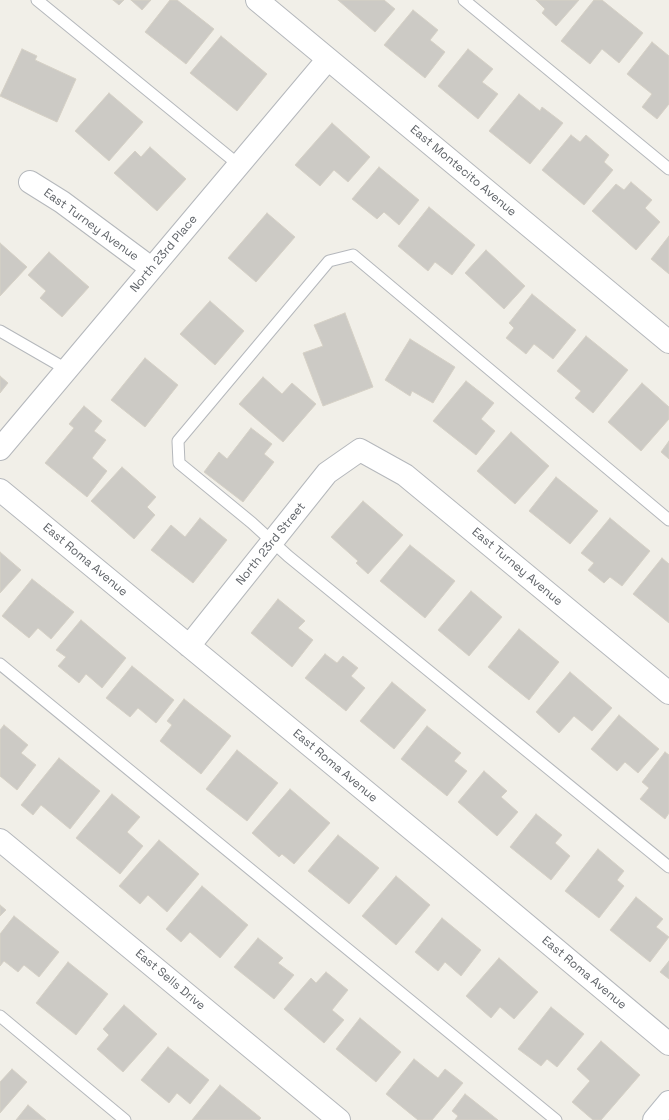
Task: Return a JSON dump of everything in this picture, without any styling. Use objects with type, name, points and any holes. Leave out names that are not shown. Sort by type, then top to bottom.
[{"type":"street","name":"East Montecito Avenue","points":[[257,0],[669,342]]},
{"type":"street","name":"North 23rd Place","points":[[0,449],[328,59]]},
{"type":"street","name":"East Turney Avenue","points":[[30,182],[62,202],[152,268]]},
{"type":"street","name":"East Turney Avenue","points":[[360,450],[405,475],[669,693]]},
{"type":"street","name":"North 23rd Street","points":[[189,646],[327,473],[360,450]]},
{"type":"street","name":"East Roma Avenue","points":[[0,490],[669,1044]]},
{"type":"street","name":"East Sells Drive","points":[[0,840],[339,1120]]},
{"type":"street","points":[[654,1120],[669,1102]]},
{"type":"lane","points":[[37,0],[238,165]]},
{"type":"lane","points":[[464,0],[669,169]]},
{"type":"lane","points":[[669,520],[353,255],[329,261],[178,441],[179,463],[252,523],[272,543],[669,867]]},
{"type":"lane","points":[[0,331],[66,369]]},
{"type":"lane","points":[[0,664],[556,1120]]},
{"type":"lane","points":[[0,1016],[125,1120]]},
{"type":"building","points":[[113,0],[124,0],[119,5]]},
{"type":"building","points":[[131,0],[151,0],[142,10]]},
{"type":"building","points":[[170,0],[177,0],[214,29],[186,64],[145,32]]},
{"type":"building","points":[[338,0],[384,0],[395,9],[375,32]]},
{"type":"building","points":[[536,0],[579,0],[556,26],[542,13],[545,9]]},
{"type":"building","points":[[594,0],[602,0],[643,33],[619,63],[602,49],[590,64],[561,41]]},
{"type":"building","points":[[413,10],[438,30],[430,40],[445,52],[425,78],[384,45]]},
{"type":"building","points":[[221,36],[267,74],[237,111],[190,73]]},
{"type":"building","points":[[652,42],[669,56],[669,104],[657,119],[642,107],[652,94],[627,74]]},
{"type":"building","points":[[22,49],[37,56],[35,60],[76,79],[57,122],[0,96]]},
{"type":"building","points":[[468,49],[493,69],[482,82],[498,94],[478,119],[438,86]]},
{"type":"building","points":[[109,93],[143,122],[109,161],[75,131]]},
{"type":"building","points":[[519,94],[540,111],[542,107],[563,123],[530,164],[489,131]]},
{"type":"building","points":[[332,123],[370,157],[348,182],[334,170],[320,186],[295,165]]},
{"type":"building","points":[[571,135],[580,142],[586,135],[609,155],[604,162],[613,170],[584,205],[542,170]]},
{"type":"building","points":[[150,147],[186,179],[157,211],[114,173],[135,151],[141,157]]},
{"type":"building","points":[[379,167],[419,200],[399,225],[384,212],[377,219],[352,199]]},
{"type":"building","points":[[631,182],[652,200],[645,208],[660,222],[636,250],[592,211],[616,184],[624,190]]},
{"type":"building","points":[[429,207],[475,245],[452,275],[435,262],[428,271],[398,246]]},
{"type":"building","points":[[267,213],[295,237],[256,282],[228,258]]},
{"type":"building","points":[[669,236],[669,274],[651,259]]},
{"type":"building","points":[[0,243],[27,267],[0,296]]},
{"type":"building","points":[[486,250],[525,286],[504,309],[465,273]]},
{"type":"building","points":[[49,252],[89,287],[62,317],[40,298],[46,291],[28,275]]},
{"type":"building","points":[[532,294],[576,330],[553,359],[534,344],[526,354],[506,338],[514,328],[509,323]]},
{"type":"building","points":[[210,301],[244,331],[215,365],[180,334]]},
{"type":"building","points":[[345,313],[373,387],[323,406],[303,353],[323,346],[314,325]]},
{"type":"building","points":[[586,336],[628,370],[593,413],[575,398],[581,391],[557,371]]},
{"type":"building","points":[[410,339],[455,367],[433,403],[412,391],[410,396],[385,380]]},
{"type":"building","points":[[145,358],[178,385],[145,427],[111,400]]},
{"type":"building","points":[[0,376],[8,383],[0,393]]},
{"type":"building","points":[[263,377],[282,394],[292,383],[316,404],[283,442],[239,404]]},
{"type":"building","points":[[466,381],[494,403],[481,419],[495,431],[476,455],[433,421]]},
{"type":"building","points":[[642,383],[669,407],[669,419],[641,451],[608,422]]},
{"type":"building","points":[[84,406],[102,421],[94,431],[106,440],[92,458],[107,471],[87,497],[45,463],[74,428],[69,424]]},
{"type":"building","points":[[251,428],[272,444],[264,454],[274,462],[243,502],[204,472],[219,452],[227,459]]},
{"type":"building","points":[[511,432],[549,466],[515,504],[477,471]]},
{"type":"building","points":[[669,441],[669,459],[661,452]]},
{"type":"building","points":[[122,467],[156,497],[147,507],[155,515],[134,539],[91,501]]},
{"type":"building","points":[[556,477],[598,511],[570,544],[529,511]]},
{"type":"building","points":[[363,501],[403,535],[368,574],[356,563],[358,561],[331,537]]},
{"type":"building","points":[[200,518],[227,540],[193,583],[151,550],[171,525],[185,537]]},
{"type":"building","points":[[610,518],[650,551],[622,586],[610,577],[604,583],[588,570],[594,563],[581,553]]},
{"type":"building","points":[[410,545],[455,581],[425,618],[380,581]]},
{"type":"building","points":[[0,552],[21,570],[0,593]]},
{"type":"building","points":[[662,558],[669,564],[669,623],[633,594]]},
{"type":"building","points":[[32,579],[74,612],[51,639],[38,628],[29,638],[2,616]]},
{"type":"building","points":[[471,591],[502,617],[469,656],[438,630]]},
{"type":"building","points":[[278,599],[305,621],[298,628],[313,640],[292,667],[251,633]]},
{"type":"building","points":[[81,620],[126,658],[102,688],[86,674],[79,683],[58,666],[66,657],[56,650]]},
{"type":"building","points":[[519,629],[559,662],[529,700],[488,667]]},
{"type":"building","points":[[325,654],[337,663],[343,656],[358,668],[351,676],[365,688],[346,711],[305,678]]},
{"type":"building","points":[[132,666],[174,700],[156,723],[138,708],[130,717],[106,698]]},
{"type":"building","points":[[570,672],[612,708],[592,731],[574,716],[559,733],[536,712]]},
{"type":"building","points":[[392,682],[426,710],[394,749],[360,721]]},
{"type":"building","points":[[184,699],[231,736],[201,774],[160,741],[172,725],[167,721]]},
{"type":"building","points":[[619,715],[659,749],[638,773],[625,762],[617,771],[591,749]]},
{"type":"building","points":[[4,725],[28,745],[21,753],[36,765],[17,790],[0,776],[0,730]]},
{"type":"building","points":[[427,726],[461,753],[454,761],[467,771],[447,796],[401,759]]},
{"type":"building","points":[[237,750],[278,783],[247,821],[206,789]]},
{"type":"building","points":[[665,752],[669,755],[669,813],[665,819],[640,799],[649,788],[642,782]]},
{"type":"building","points":[[59,758],[100,791],[70,829],[41,805],[33,815],[21,805]]},
{"type":"building","points":[[484,771],[507,791],[501,797],[518,812],[497,836],[458,802]]},
{"type":"building","points":[[290,789],[330,823],[294,864],[282,854],[279,857],[252,833]]},
{"type":"building","points":[[112,794],[140,817],[127,832],[143,846],[120,874],[76,838]]},
{"type":"building","points":[[536,814],[562,835],[555,843],[570,856],[551,880],[510,847]]},
{"type":"building","points":[[338,835],[379,868],[349,904],[308,871]]},
{"type":"building","points":[[159,840],[199,874],[167,912],[148,895],[140,904],[119,886]]},
{"type":"building","points":[[598,849],[624,871],[617,880],[624,886],[599,918],[565,891]]},
{"type":"building","points":[[396,876],[430,905],[396,945],[362,916]]},
{"type":"building","points":[[202,886],[248,925],[220,958],[190,932],[181,942],[166,929]]},
{"type":"building","points":[[636,897],[663,919],[656,927],[669,937],[650,962],[610,930]]},
{"type":"building","points":[[0,905],[6,910],[0,916]]},
{"type":"building","points":[[14,916],[59,952],[39,977],[24,965],[18,972],[4,961],[0,966],[0,934]]},
{"type":"building","points":[[442,918],[481,950],[461,976],[445,962],[438,971],[415,952]]},
{"type":"building","points":[[258,938],[283,958],[278,963],[294,975],[274,999],[234,967]]},
{"type":"building","points":[[499,958],[538,992],[514,1019],[500,1007],[491,1018],[466,996]]},
{"type":"building","points":[[669,961],[669,979],[660,972]]},
{"type":"building","points":[[68,962],[108,994],[76,1035],[36,1003]]},
{"type":"building","points":[[326,972],[348,990],[332,1010],[344,1020],[324,1043],[284,1009],[311,978],[316,983]]},
{"type":"building","points":[[124,1005],[157,1034],[123,1072],[97,1049],[109,1035],[103,1029]]},
{"type":"building","points":[[551,1007],[584,1034],[557,1067],[547,1059],[541,1066],[518,1049]]},
{"type":"building","points":[[360,1018],[401,1052],[376,1082],[336,1049]]},
{"type":"building","points":[[601,1041],[640,1075],[601,1120],[593,1120],[572,1102],[590,1081],[577,1069]]},
{"type":"building","points":[[168,1047],[209,1080],[190,1104],[177,1093],[169,1103],[141,1080]]},
{"type":"building","points":[[414,1059],[438,1078],[445,1069],[463,1083],[432,1120],[418,1120],[386,1094]]},
{"type":"building","points":[[12,1069],[27,1082],[0,1113],[0,1082]]},
{"type":"building","points":[[220,1085],[261,1118],[259,1120],[192,1120]]},
{"type":"building","points":[[465,1094],[498,1120],[455,1120],[458,1116],[452,1111]]},
{"type":"building","points":[[28,1105],[46,1120],[16,1120]]}]
